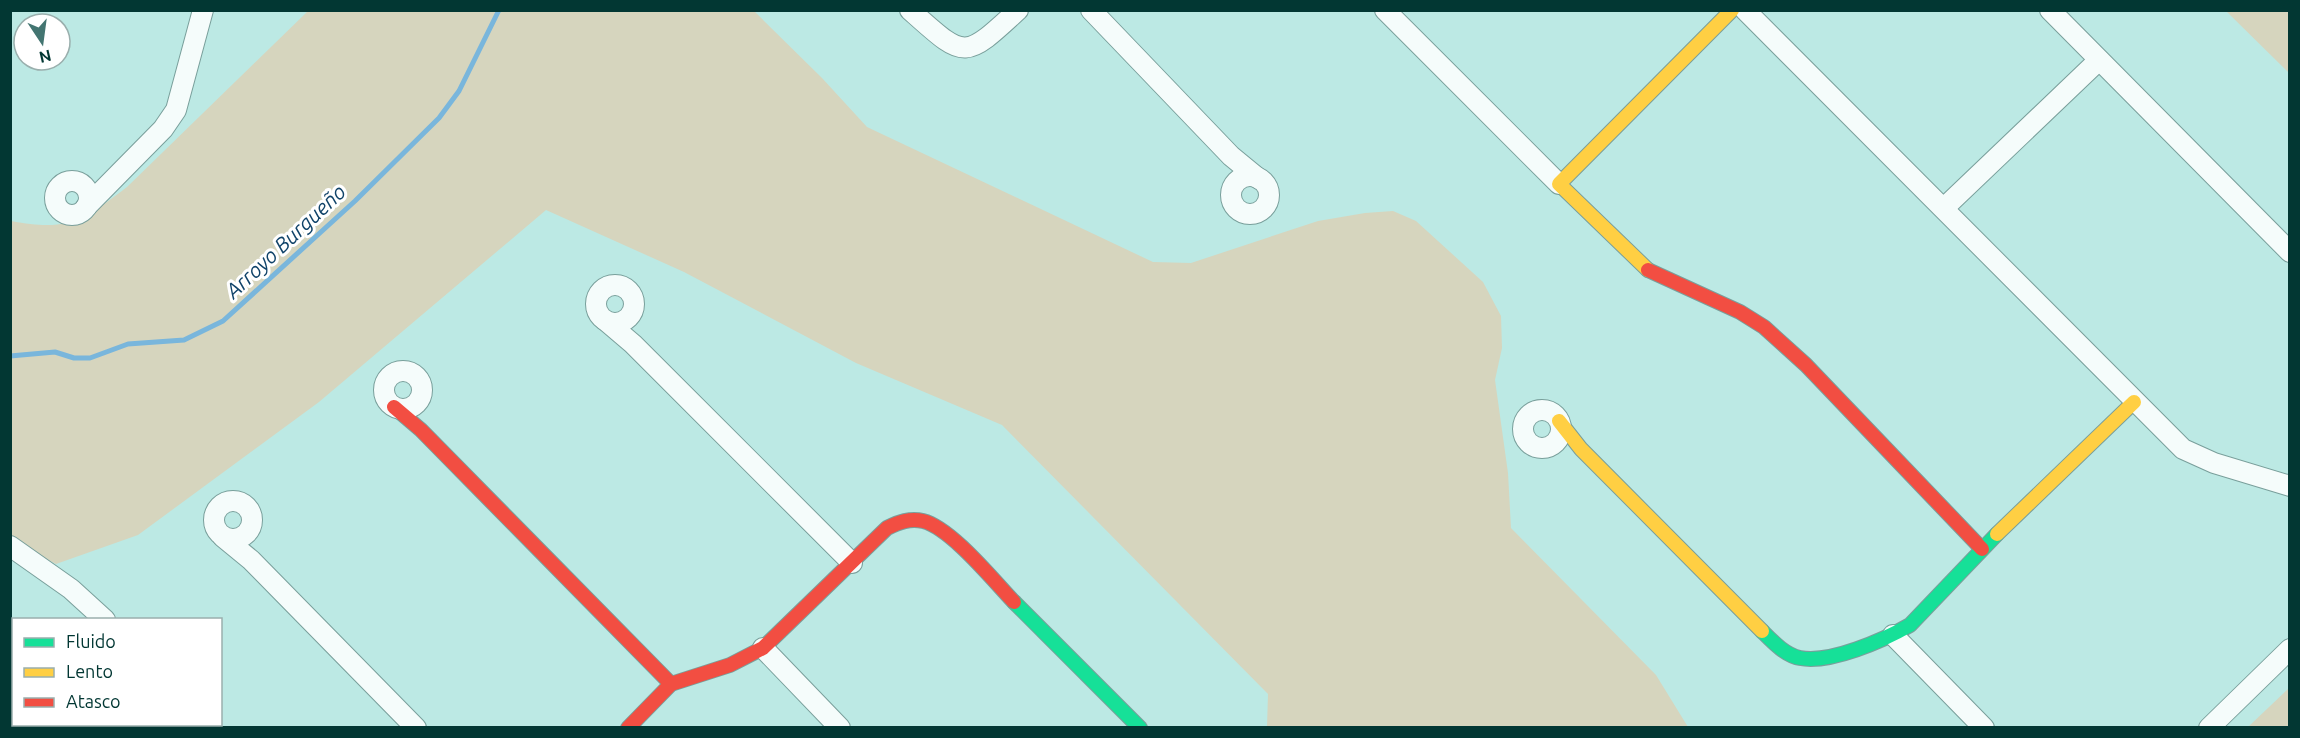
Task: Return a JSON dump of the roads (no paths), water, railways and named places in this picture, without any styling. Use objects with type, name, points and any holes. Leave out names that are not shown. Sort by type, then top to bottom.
[{"type":"street","points":[[110,184],[101,187],[85,186],[69,181],[59,186],[54,196],[57,207],[66,214],[77,214],[110,184],[163,129],[176,110],[203,10]]},
{"type":"street","points":[[910,10],[944,41],[964,50],[974,48],[986,40],[1018,10]]},
{"type":"street","points":[[1091,10],[1231,156],[1267,188],[1268,200],[1256,213],[1244,213],[1234,206],[1231,194],[1236,183],[1235,165],[1231,156]]},
{"type":"street","points":[[1385,10],[1644,268],[1740,312],[1764,327],[1806,365],[1982,549]]},
{"type":"street","points":[[1559,184],[1732,10]]},
{"type":"street","points":[[1745,10],[2183,449],[2214,463],[2289,486]]},
{"type":"street","points":[[2050,10],[2289,252]]},
{"type":"street","points":[[1944,208],[2099,60]]},
{"type":"street","points":[[1236,183],[1246,177],[1258,179]]},
{"type":"street","points":[[85,186],[89,196],[86,207]]},
{"type":"street","points":[[633,344],[629,335],[629,317],[634,306],[633,300],[627,290],[615,286],[604,290],[597,300],[598,312],[606,321],[633,344],[852,563]]},
{"type":"street","points":[[606,321],[618,323],[629,317]]},
{"type":"street","points":[[422,430],[417,421],[417,403],[422,392],[419,380],[410,373],[397,373],[388,380],[385,392],[394,407],[422,430],[671,684]]},
{"type":"street","points":[[1581,449],[1571,445],[1554,444],[1536,447],[1527,440],[1523,428],[1528,417],[1538,411],[1550,412],[1581,449],[1778,647],[1789,654],[1816,659],[1835,656],[1893,635],[1910,625],[1982,549],[2134,402]]},
{"type":"street","points":[[394,407],[406,409],[417,403]]},
{"type":"street","points":[[1554,444],[1561,433],[1559,421]]},
{"type":"street","points":[[251,560],[246,550],[247,533],[251,522],[248,510],[233,502],[221,505],[214,516],[215,528],[251,560],[416,728]]},
{"type":"street","points":[[628,728],[671,684],[730,665],[763,648],[887,528],[900,521],[913,518],[931,523],[944,531],[1140,728]]},
{"type":"street","points":[[224,537],[236,539],[247,533]]},
{"type":"street","points":[[10,546],[71,589],[103,618]]},
{"type":"street","points":[[1893,635],[1984,728]]},
{"type":"street","points":[[763,648],[840,728]]},
{"type":"street","points":[[2210,728],[2289,649]]},
{"type":"waterway","name":"Arroyo Burgueño","points":[[10,356],[55,352],[74,358],[90,358],[128,344],[184,340],[223,321],[355,201],[439,118],[459,91],[499,10]]}]
